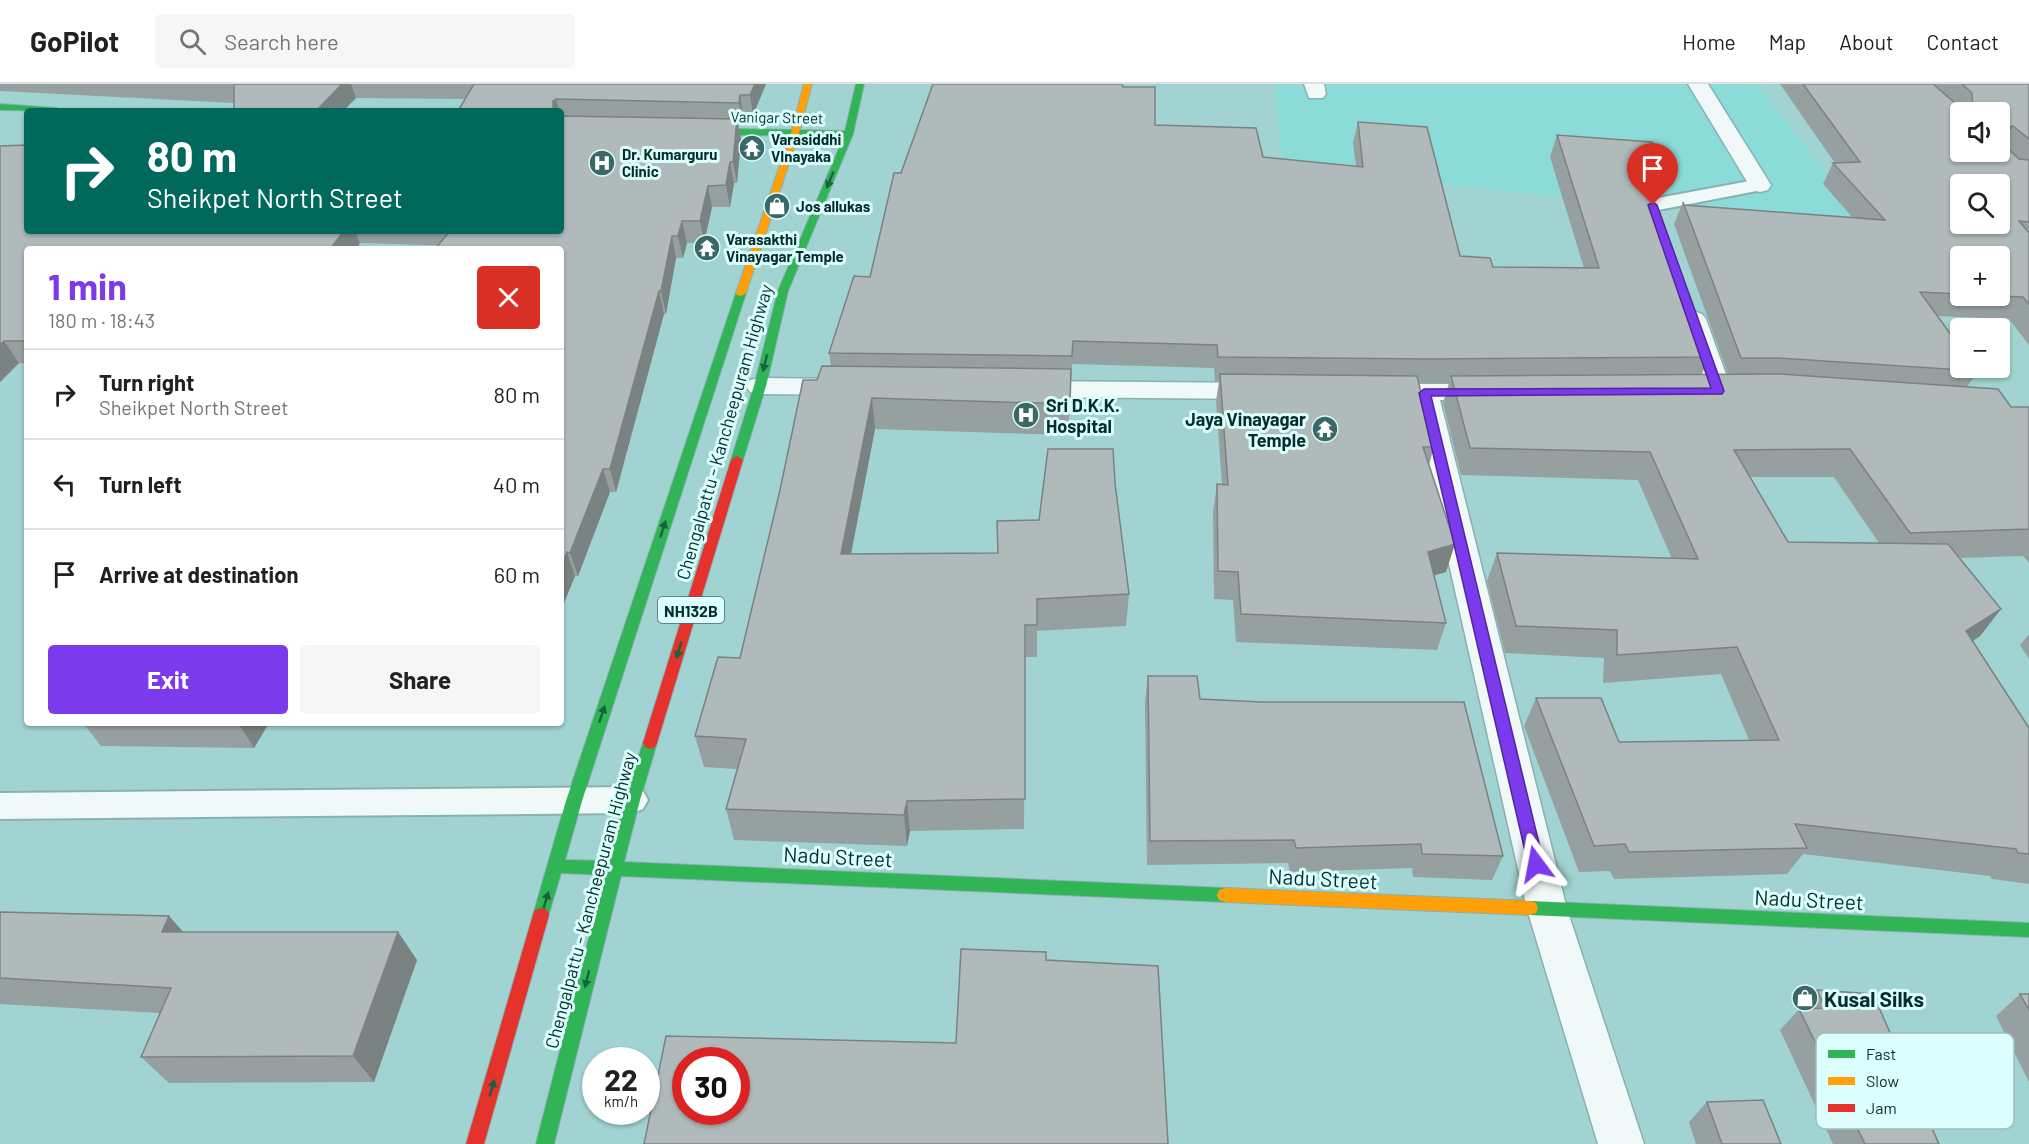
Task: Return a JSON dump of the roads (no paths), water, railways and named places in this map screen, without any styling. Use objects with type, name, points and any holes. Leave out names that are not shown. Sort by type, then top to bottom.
[{"type":"main road","points":[[475,1144],[574,801],[795,134],[808,84]]},
{"type":"main road","name":"Chengalpattu - Kancheepuram Highway","points":[[545,1144],[632,800],[760,386],[783,291],[849,134],[860,84]]},
{"type":"main road","points":[[0,107],[24,109]]},
{"type":"main road","name":"Vanigar Street","points":[[678,131],[849,134]]},
{"type":"main road","name":"Nadu Street","points":[[556,866],[2029,930]]},
{"type":"street","points":[[1698,84],[1760,185]]},
{"type":"street","points":[[1683,293],[1718,391]]},
{"type":"street","points":[[760,386],[867,387]]},
{"type":"street","points":[[997,389],[1294,392]]},
{"type":"street","points":[[1353,392],[1518,392]]},
{"type":"street","points":[[1424,393],[1547,909],[1621,1144]]},
{"type":"lane","points":[[1657,216],[1760,185]]},
{"type":"lane","points":[[0,806],[632,800]]},
{"type":"place","name":"Varasiddhi VInayaka","points":[[752,148]]},
{"type":"place","name":"Dr. Kumarguru Clinic","points":[[602,163]]},
{"type":"place","name":"Jos allukas","points":[[777,206]]},
{"type":"place","name":"Varasakthi Vinayagar Temple","points":[[707,248]]},
{"type":"place","name":"Sri D.K.K. Hospital","points":[[1026,415]]},
{"type":"place","name":"Jaya Vinayagar Temple","points":[[1325,429]]},
{"type":"place","name":"Kusal Silks","points":[[1805,998]]}]
